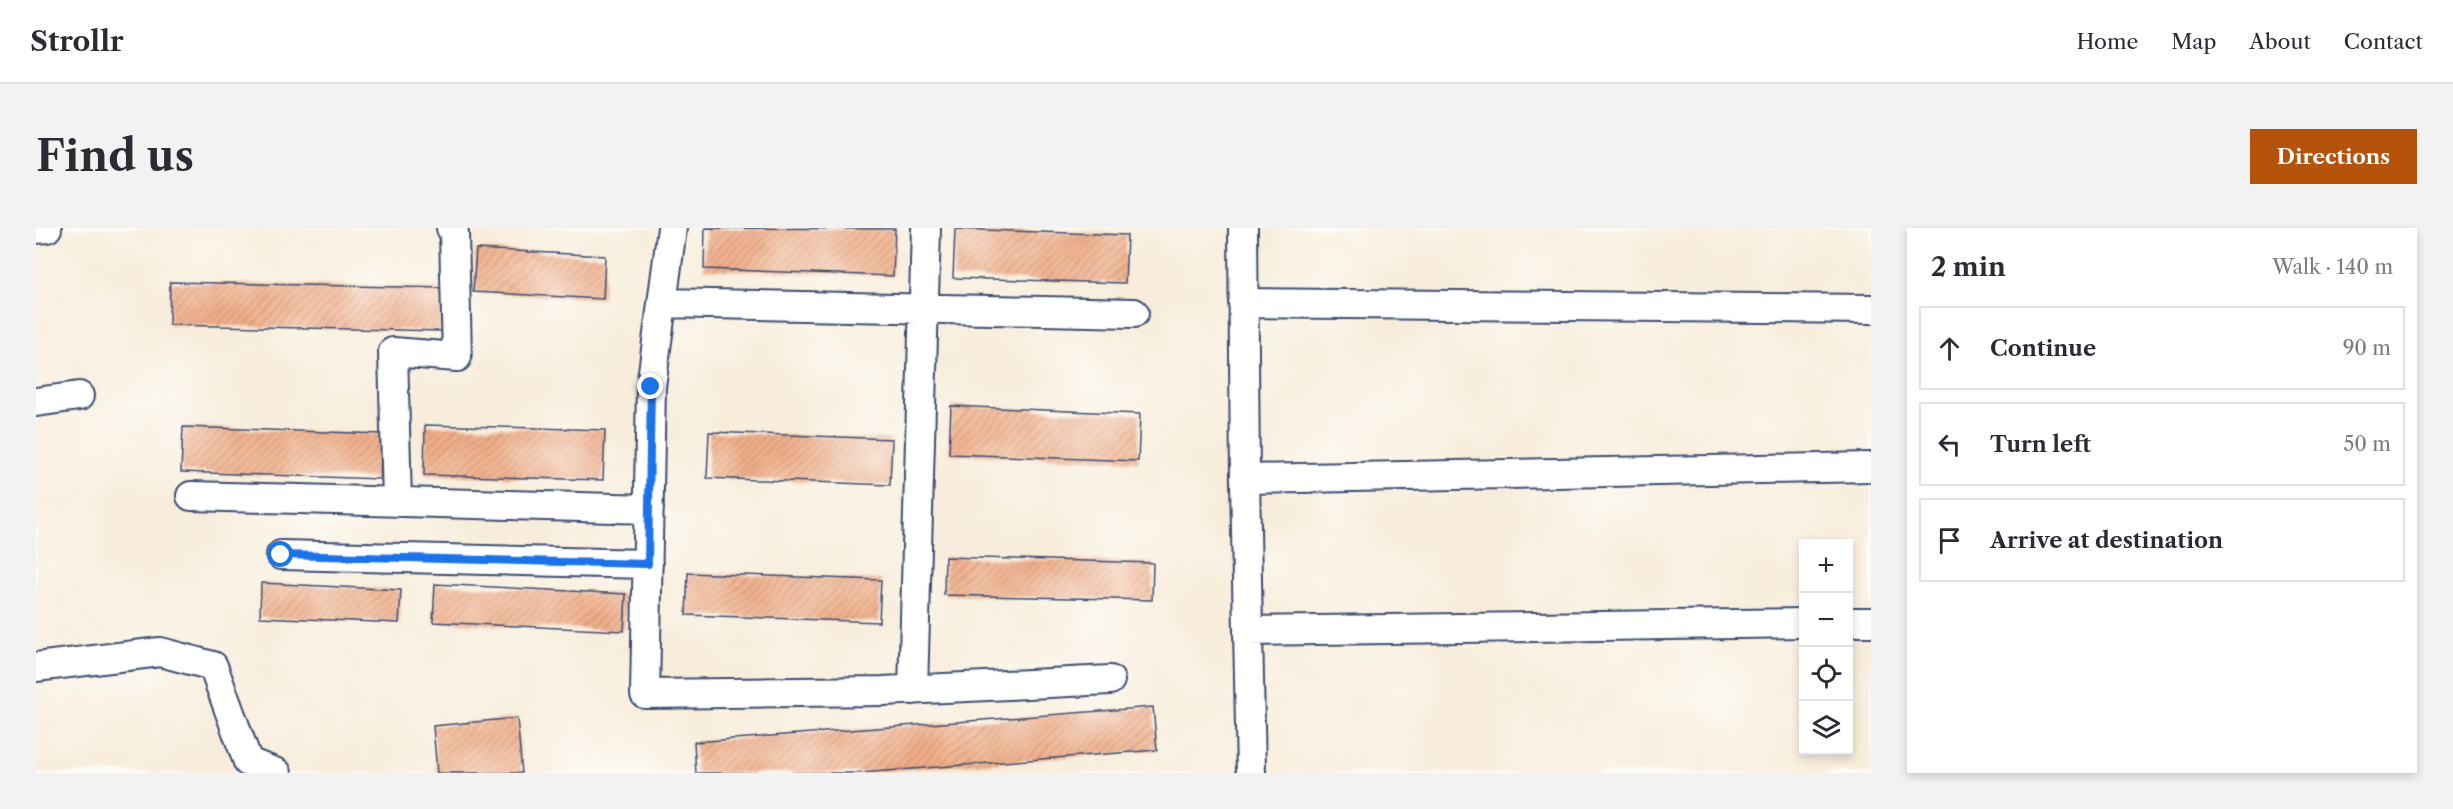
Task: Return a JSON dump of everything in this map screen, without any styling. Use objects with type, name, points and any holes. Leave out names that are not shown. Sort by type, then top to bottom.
[{"type":"street","points":[[36,229],[47,228]]},
{"type":"street","points":[[397,502],[393,352],[457,357],[454,232],[451,228]]},
{"type":"street","points":[[672,228],[651,387],[645,694],[913,690],[1110,680]]},
{"type":"street","points":[[913,690],[926,228]]},
{"type":"street","points":[[1243,228],[1251,773]]},
{"type":"street","points":[[662,303],[1134,313]]},
{"type":"street","points":[[1243,303],[1871,309]]},
{"type":"street","points":[[36,402],[79,396]]},
{"type":"street","points":[[1245,479],[1871,467]]},
{"type":"street","points":[[191,496],[649,509]]},
{"type":"street","points":[[281,555],[648,564]]},
{"type":"street","points":[[1853,622],[1871,622]]},
{"type":"street","points":[[1248,631],[1799,623]]},
{"type":"street","points":[[36,667],[160,652],[213,666],[248,762],[277,773]]},
{"type":"building","points":[[705,228],[895,229],[893,276],[704,269]]},
{"type":"building","points":[[955,229],[1127,235],[1125,283],[953,278]]},
{"type":"building","points":[[476,249],[605,256],[603,299],[473,292]]},
{"type":"building","points":[[170,282],[444,288],[443,331],[169,325]]},
{"type":"building","points":[[951,406],[1140,414],[1138,461],[949,454]]},
{"type":"building","points":[[425,425],[605,430],[603,480],[424,475]]},
{"type":"building","points":[[183,427],[382,434],[380,479],[181,472]]},
{"type":"building","points":[[709,432],[892,439],[890,485],[707,478]]},
{"type":"building","points":[[945,557],[1153,563],[1152,600],[944,595]]},
{"type":"building","points":[[688,573],[881,580],[879,622],[686,615]]},
{"type":"building","points":[[261,583],[401,590],[399,623],[260,617]]},
{"type":"building","points":[[435,584],[626,594],[624,631],[433,622]]},
{"type":"building","points":[[1153,707],[1157,750],[860,773],[696,773],[694,742]]},
{"type":"building","points":[[517,718],[522,773],[437,773],[433,726]]},
{"type":"route","points":[[281,555],[648,564],[651,387]]}]
